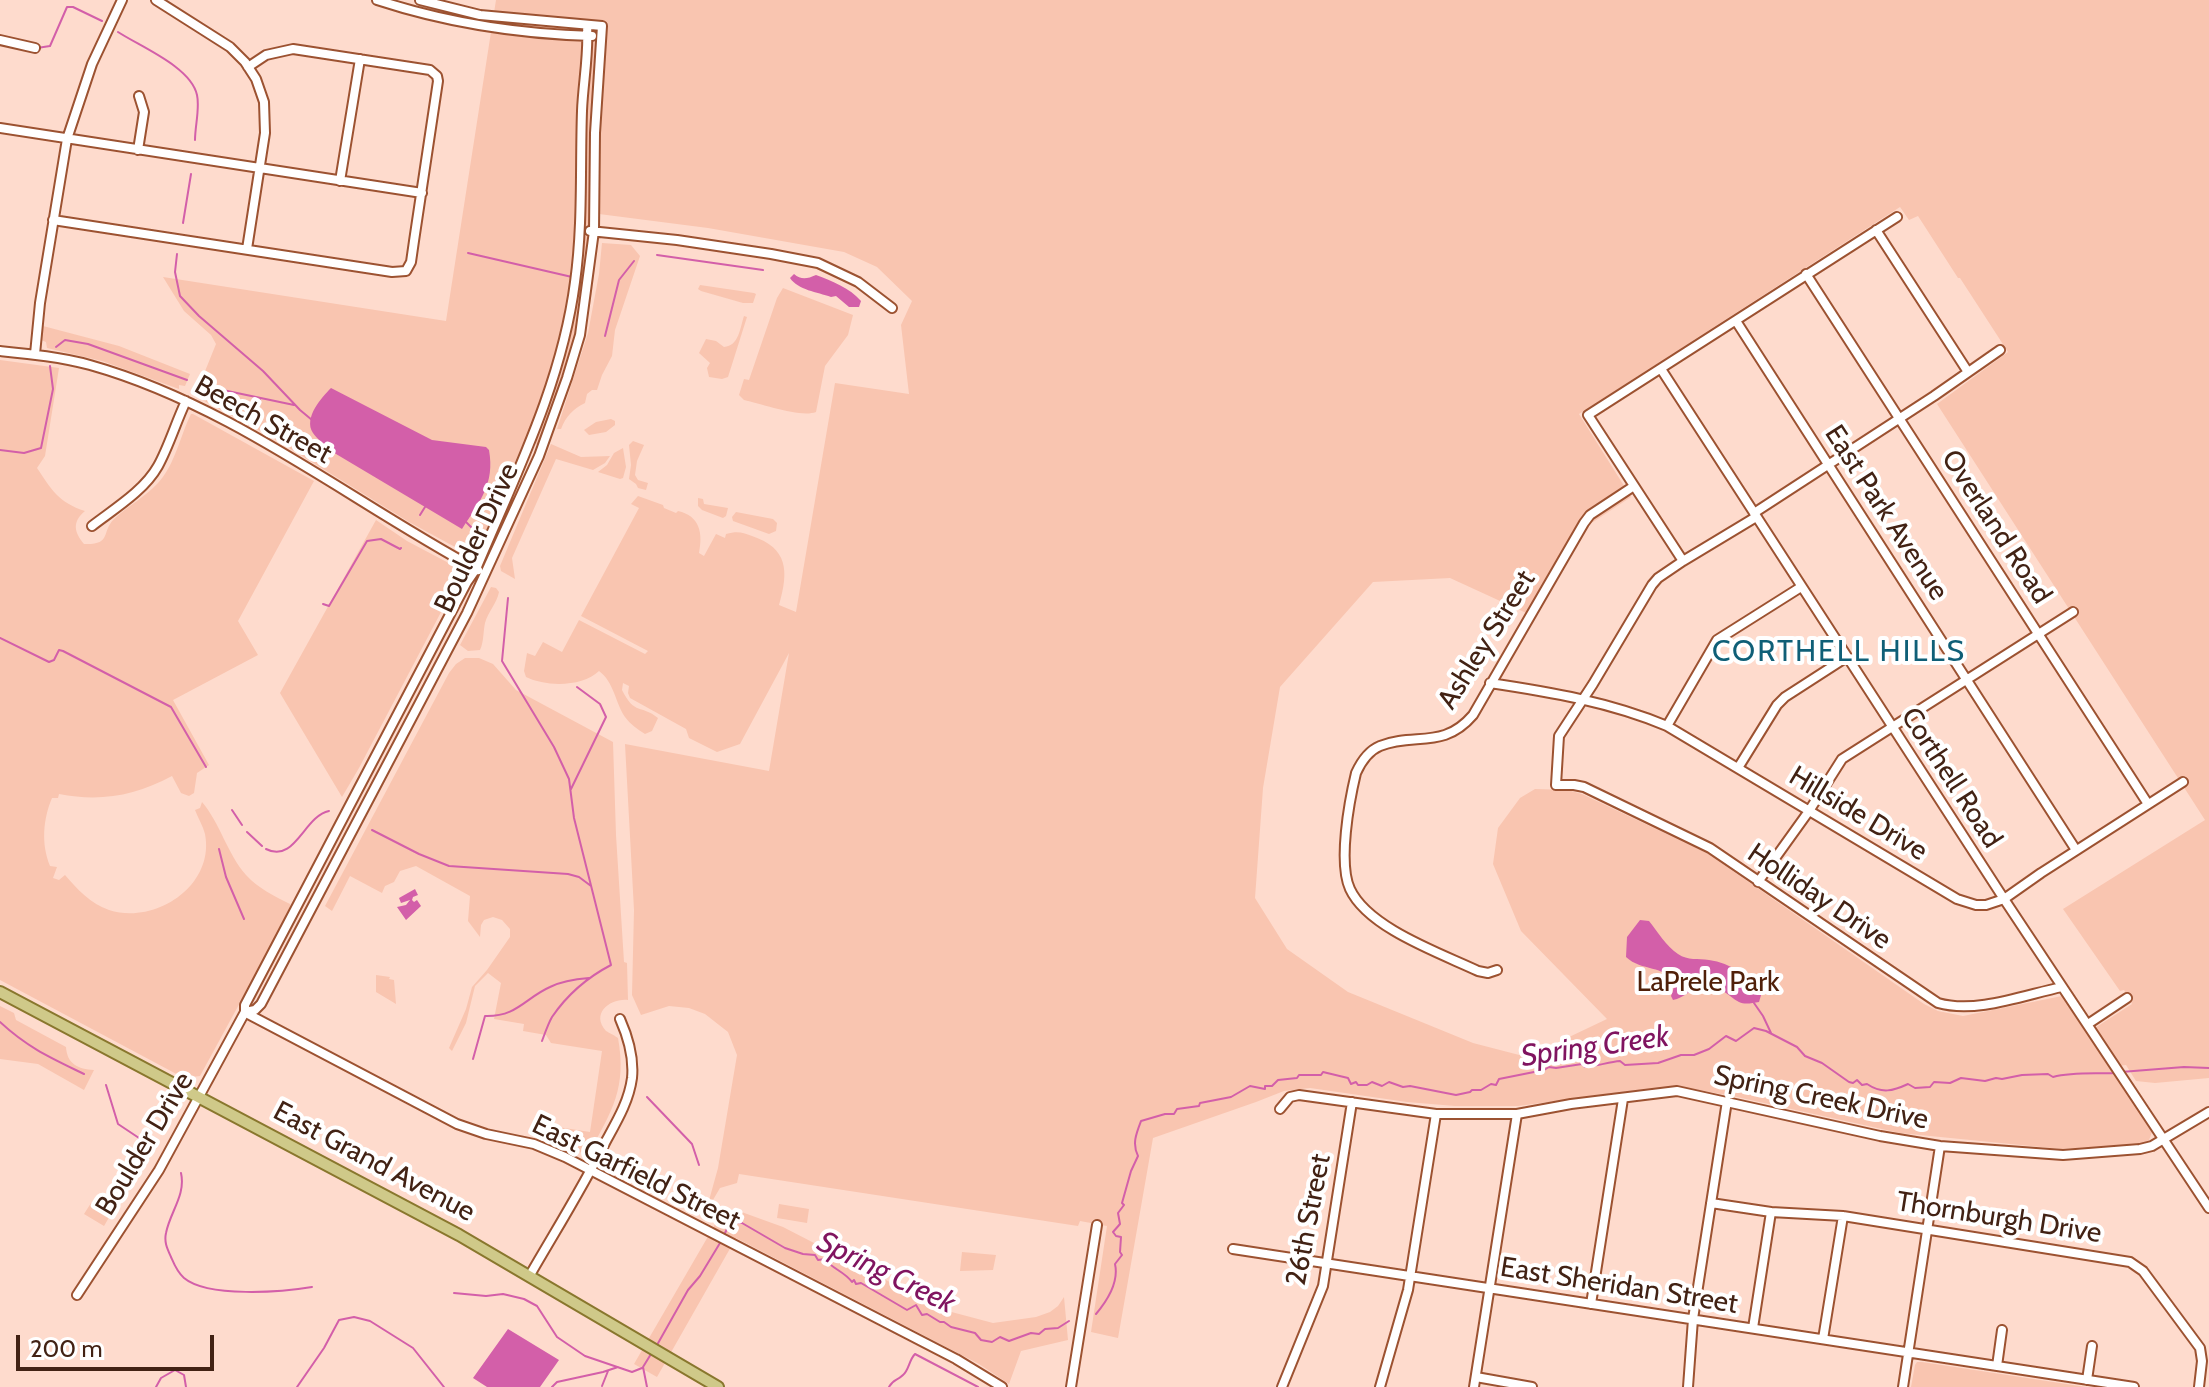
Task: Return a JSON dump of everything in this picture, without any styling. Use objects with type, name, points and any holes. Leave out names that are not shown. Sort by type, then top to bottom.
[{"type":"main road","name":"East Grand Avenue","points":[[0,992],[449,1229],[718,1387]]},
{"type":"street","points":[[35,354],[67,139],[92,64],[122,0]]},
{"type":"street","points":[[156,0],[230,47],[256,79],[264,102],[265,133],[247,249]]},
{"type":"street","points":[[377,0],[488,28],[601,35],[602,26],[480,15],[450,4],[420,0]]},
{"type":"street","points":[[447,19],[450,4]]},
{"type":"street","name":"Boulder Drive","points":[[77,1295],[158,1171],[245,1012],[245,1005],[476,569],[535,429],[559,360],[575,284],[581,231],[582,109],[587,26]]},
{"type":"street","name":"Boulder Drive","points":[[245,1012],[255,1010],[261,1004],[460,627],[539,456],[580,335],[594,231],[595,133],[601,35]]},
{"type":"street","points":[[0,40],[35,48]]},
{"type":"street","points":[[53,220],[392,272],[406,271],[411,262],[438,81],[433,72],[293,49],[266,55],[248,67]]},
{"type":"street","points":[[340,181],[360,59]]},
{"type":"street","points":[[138,150],[144,112],[139,96]]},
{"type":"street","points":[[0,128],[422,193]]},
{"type":"street","points":[[1683,561],[1588,415],[1897,217]]},
{"type":"street","points":[[1876,230],[1968,372]]},
{"type":"street","points":[[581,231],[693,242],[818,263],[858,282],[892,308]]},
{"type":"street","name":"Overland Road","points":[[1806,274],[2148,804]]},
{"type":"street","name":"East Park Avenue","points":[[1736,321],[2076,850]]},
{"type":"street","points":[[1583,699],[1658,578],[2000,350]]},
{"type":"street","name":"Beech Street","points":[[0,351],[35,354],[90,365],[186,401],[287,455],[485,574]]},
{"type":"street","name":"Corthell Road","points":[[1661,369],[1892,728],[2209,1208]]},
{"type":"street","points":[[92,526],[153,473],[186,401]]},
{"type":"street","name":"Ashley Street","points":[[1497,970],[1488,973],[1478,971],[1374,919],[1350,890],[1344,861],[1356,773],[1362,761],[1380,746],[1452,733],[1473,715],[1584,523],[1590,515],[1634,486]]},
{"type":"street","points":[[1667,726],[1717,640],[1801,587]]},
{"type":"street","points":[[1758,882],[1842,759],[2073,612]]},
{"type":"street","points":[[1738,768],[1777,705],[1847,657]]},
{"type":"street","name":"Hillside Drive","points":[[1490,683],[1583,699],[1667,726],[1965,903],[1986,905],[2004,899],[2183,782]]},
{"type":"street","name":"Holliday Drive","points":[[1583,699],[1559,736],[1556,785],[1584,787],[1710,848],[1938,1003],[1969,1007],[2062,987]]},
{"type":"street","points":[[2088,1024],[2127,998]]},
{"type":"street","name":"East Garfield Street","points":[[245,1012],[457,1124],[534,1144],[591,1171],[956,1359],[1002,1387]]},
{"type":"street","points":[[530,1275],[591,1171],[627,1101],[632,1078],[628,1038],[620,1019]]},
{"type":"street","name":"Spring Creek Drive","points":[[1280,1109],[1290,1097],[1299,1095],[1436,1114],[1517,1114],[1677,1091],[1880,1136],[1940,1146],[2041,1154],[2140,1149],[2164,1139],[2209,1112]]},
{"type":"street","points":[[1591,1304],[1623,1099]]},
{"type":"street","points":[[1688,1387],[1693,1319],[1727,1101]]},
{"type":"street","name":"26th Street","points":[[1282,1387],[1323,1286],[1352,1102]]},
{"type":"street","points":[[1380,1387],[1410,1276],[1436,1114]]},
{"type":"street","points":[[1517,1114],[1475,1382],[1532,1387]]},
{"type":"street","points":[[1903,1387],[1940,1146]]},
{"type":"street","name":"Thornburgh Drive","points":[[1711,1203],[1771,1212],[1843,1216],[2119,1259],[2137,1266],[2200,1348],[2199,1387]]},
{"type":"street","points":[[1753,1328],[1771,1212]]},
{"type":"street","points":[[1823,1339],[1843,1216]]},
{"type":"street","points":[[1071,1387],[1097,1225]]},
{"type":"street","name":"East Sheridan Street","points":[[1233,1249],[2134,1387]]},
{"type":"street","points":[[1997,1366],[2002,1330]]},
{"type":"street","points":[[2087,1380],[2092,1346]]},
{"type":"green space","name":"LaPrele Park","points":[[496,0],[2209,0],[2209,1078],[2155,1083],[2136,1081],[2126,1065],[2110,1067],[2152,1132],[2148,1143],[2061,1149],[1900,1133],[1688,1088],[1665,1087],[1518,1106],[1407,1102],[1310,1088],[1284,1091],[1153,1138],[1118,1338],[1091,1332],[1107,1226],[1080,1221],[1078,1226],[739,1174],[737,1183],[720,1188],[710,1205],[737,1055],[728,1032],[705,1014],[669,1006],[641,1015],[632,995],[634,910],[625,744],[769,771],[789,653],[740,744],[717,752],[689,738],[686,729],[630,698],[629,686],[623,683],[622,690],[635,707],[658,718],[652,731],[645,734],[639,730],[625,717],[608,681],[599,671],[584,680],[564,684],[544,683],[526,677],[527,653],[535,656],[543,642],[562,652],[579,620],[645,654],[648,651],[581,616],[639,508],[631,504],[638,496],[691,517],[700,532],[699,553],[704,556],[716,534],[725,538],[726,534],[742,533],[773,547],[783,562],[784,571],[779,605],[796,612],[835,383],[909,394],[901,325],[912,301],[877,267],[844,252],[708,228],[599,214],[593,287],[585,330],[552,433],[546,447],[524,441],[476,554],[468,554],[409,522],[268,435],[195,396],[216,344],[211,335],[184,311],[163,277],[446,321]],"holes":[[[1900,207],[1909,220],[1918,216],[2008,352],[1937,404],[2205,820],[2063,909],[2132,1004],[2087,1033],[2062,996],[1963,1016],[1938,1011],[1707,853],[1568,790],[1535,789],[1520,798],[1498,828],[1493,864],[1521,931],[1607,1019],[1527,1057],[1473,1043],[1348,992],[1287,949],[1255,898],[1263,788],[1280,687],[1373,582],[1450,578],[1535,617],[1590,524],[1631,497],[1579,414]]]},
{"type":"green space","points":[[602,243],[631,245],[640,256],[615,330],[612,356],[597,390],[587,394],[585,403],[570,413],[561,429],[557,429],[588,333]]},
{"type":"green space","points":[[700,285],[756,294],[753,303],[743,303],[701,291],[698,289]]},
{"type":"green space","points":[[783,288],[853,315],[848,335],[825,366],[816,412],[781,410],[744,400],[739,395],[744,379],[749,380]]},
{"type":"green space","points":[[744,316],[747,317],[728,377],[709,377],[707,368],[710,363],[699,353],[706,339],[724,347],[729,346],[738,336]]},
{"type":"green space","points":[[43,326],[119,346],[190,374],[185,386],[179,385],[179,389],[102,361],[47,348],[46,342],[41,340]]},
{"type":"green space","points":[[0,360],[59,368],[45,456],[37,468],[62,499],[85,511],[76,527],[84,544],[102,540],[114,519],[148,493],[164,476],[191,414],[314,481],[238,621],[258,655],[173,700],[209,765],[197,773],[194,793],[189,796],[181,793],[172,776],[117,796],[59,794],[58,798],[52,798],[47,814],[45,849],[50,866],[57,867],[53,878],[59,880],[65,875],[90,900],[109,910],[145,912],[178,897],[191,885],[201,870],[206,853],[205,834],[195,810],[200,808],[202,802],[246,875],[261,888],[290,904],[291,909],[200,1076],[184,1078],[0,980]]},
{"type":"green space","points":[[611,419],[615,425],[606,432],[589,435],[584,430],[596,422]]},
{"type":"green space","points":[[633,441],[644,445],[635,475],[638,480],[648,483],[646,490],[638,488],[629,479],[629,445]]},
{"type":"green space","points":[[551,444],[581,457],[610,456],[593,470],[556,459],[512,558],[515,579],[501,571],[500,566]]},
{"type":"green space","points":[[623,448],[626,467],[623,478],[598,472],[614,453]]},
{"type":"green space","points":[[698,498],[703,499],[704,504],[728,508],[726,516],[723,518],[702,510],[698,506]]},
{"type":"green space","points":[[736,512],[773,519],[777,523],[776,531],[769,534],[733,521]]},
{"type":"green space","points":[[376,520],[407,541],[460,569],[460,576],[342,797],[280,693]]},
{"type":"green space","points":[[491,587],[499,592],[485,623],[480,650],[468,651],[460,645]]},
{"type":"green space","points":[[465,658],[479,658],[493,664],[516,690],[613,742],[616,835],[628,1000],[615,1001],[601,1013],[606,1031],[618,1038],[619,1085],[611,1111],[589,1153],[584,1154],[544,1135],[545,1125],[590,1132],[602,1051],[551,1043],[546,1035],[523,1031],[524,1024],[494,1019],[501,983],[488,973],[475,986],[466,1023],[452,1051],[449,1048],[472,987],[510,937],[510,929],[502,920],[493,917],[484,920],[480,937],[468,921],[470,896],[416,866],[400,871],[382,893],[350,876],[332,911],[325,906],[449,673]]},
{"type":"green space","points":[[376,975],[394,980],[396,1004],[376,992]]},
{"type":"green space","points":[[0,1006],[14,1013],[16,1020],[66,1047],[74,1064],[94,1070],[84,1090],[38,1064],[0,1059]]},
{"type":"green space","points":[[91,1203],[111,1214],[104,1226],[84,1214]]},
{"type":"green space","points":[[779,1204],[809,1209],[807,1223],[777,1218]]},
{"type":"green space","points":[[736,1210],[783,1227],[944,1310],[993,1323],[1050,1312],[1064,1297],[1068,1340],[1021,1351],[1009,1384],[979,1364],[736,1238],[657,1377],[634,1364],[717,1221],[727,1212]]},
{"type":"green space","points":[[962,1252],[996,1255],[993,1270],[960,1271]]},
{"type":"green space","points":[[1917,1362],[1922,1362],[2086,1387],[1911,1387]]},
{"type":"shaded area","points":[[794,274],[804,278],[816,275],[840,285],[861,301],[859,307],[849,307],[836,296],[803,288],[790,278]]},
{"type":"shaded area","points":[[331,388],[432,440],[486,447],[489,450],[488,483],[462,529],[331,451],[317,438],[310,421],[319,402]]},
{"type":"shaded area","points":[[415,889],[418,895],[412,900],[417,900],[421,906],[406,920],[397,907],[406,905],[410,900],[401,903],[399,898]]},
{"type":"shaded area","points":[[1640,920],[1649,921],[1670,947],[1682,956],[1725,964],[1738,971],[1762,992],[1759,1002],[1741,1003],[1718,988],[1709,986],[1699,987],[1673,1000],[1671,996],[1675,984],[1665,973],[1639,965],[1626,957],[1627,937]]},
{"type":"shaded area","points":[[508,1329],[559,1360],[540,1387],[487,1387],[473,1378]]},
{"type":"waterway","points":[[37,48],[50,46],[67,7],[102,21]]},
{"type":"waterway","points":[[118,32],[175,67],[193,85],[198,100],[195,140]]},
{"type":"waterway","points":[[183,223],[191,174]]},
{"type":"waterway","points":[[468,253],[572,277]]},
{"type":"waterway","points":[[177,254],[175,272],[180,296],[312,420]]},
{"type":"waterway","points":[[657,255],[763,270]]},
{"type":"waterway","points":[[605,336],[619,280],[634,261]]},
{"type":"waterway","points":[[56,347],[65,340],[88,344],[187,380]]},
{"type":"waterway","points":[[0,450],[24,453],[41,448],[53,389],[50,366]]},
{"type":"waterway","points":[[199,385],[294,405]]},
{"type":"waterway","points":[[250,420],[260,400]]},
{"type":"waterway","points":[[420,515],[425,507]]},
{"type":"waterway","points":[[466,522],[471,527]]},
{"type":"waterway","points":[[323,604],[329,606],[367,541],[381,539],[401,548]]},
{"type":"waterway","points":[[508,598],[502,661],[554,747],[569,779],[574,818],[611,965],[586,981],[564,1001],[552,1017],[542,1041]]},
{"type":"waterway","points":[[0,638],[49,662],[54,660],[59,650],[63,651],[171,707],[206,767]]},
{"type":"waterway","points":[[571,789],[606,717],[600,704],[577,687]]},
{"type":"waterway","points":[[232,810],[242,825]]},
{"type":"waterway","points":[[266,849],[276,852],[285,850],[313,821],[329,811]]},
{"type":"waterway","points":[[372,830],[449,866],[568,874],[579,877],[591,886]]},
{"type":"waterway","points":[[247,832],[262,846]]},
{"type":"waterway","points":[[219,849],[226,877],[244,919]]},
{"type":"waterway","points":[[473,1059],[485,1016],[513,1010],[555,985],[589,978]]},
{"type":"waterway","points":[[1754,1003],[1771,1033]]},
{"type":"waterway","points":[[0,1022],[30,1046],[84,1074]]},
{"type":"waterway","name":"Spring Creek","points":[[1096,1314],[1111,1291],[1115,1264],[1122,1255],[1121,1237],[1113,1232],[1120,1224],[1118,1213],[1124,1205],[1131,1171],[1138,1156],[1135,1143],[1141,1121],[1231,1097],[1250,1086],[1265,1089],[1265,1086],[1272,1086],[1278,1080],[1297,1078],[1299,1075],[1321,1075],[1323,1072],[1348,1078],[1351,1084],[1367,1085],[1372,1082],[1382,1086],[1389,1082],[1456,1095],[1496,1085],[1499,1079],[1549,1067],[1582,1064],[1585,1067],[1620,1061],[1625,1065],[1658,1063],[1681,1055],[1694,1055],[1709,1049],[1726,1036],[1736,1041],[1754,1028],[1797,1047],[1805,1056],[1822,1063],[1849,1082],[1857,1080],[1862,1085],[1883,1090],[1908,1084],[1915,1088],[1930,1087],[1934,1082],[1950,1083],[1961,1078],[1985,1081],[2022,1075],[2048,1074],[2053,1077],[2115,1073]]},
{"type":"waterway","name":"Spring Creek","points":[[2121,1072],[2209,1068]]},
{"type":"waterway","points":[[106,1085],[118,1124],[139,1138],[140,1147]]},
{"type":"waterway","points":[[647,1097],[692,1144],[699,1165]]},
{"type":"waterway","points":[[181,1173],[181,1189],[165,1239],[184,1278],[210,1289],[227,1291],[265,1292],[312,1287]]},
{"type":"waterway","points":[[721,1222],[728,1227]]},
{"type":"waterway","name":"Spring Creek","points":[[723,1237],[728,1227],[736,1222],[742,1223],[785,1248],[815,1255],[818,1260],[825,1259],[852,1282],[861,1283],[907,1310],[916,1305],[922,1315],[927,1314],[951,1327],[975,1333],[981,1340],[992,1342],[1000,1337],[1009,1341],[1058,1328],[1069,1321]]},
{"type":"waterway","name":"Spring Creek","points":[[657,1345],[688,1290],[720,1243]]},
{"type":"waterway","points":[[454,1293],[503,1294],[524,1299],[537,1306],[557,1337],[585,1356],[632,1372],[642,1368]]},
{"type":"waterway","points":[[297,1387],[339,1320],[354,1317],[370,1321],[413,1348],[444,1387]]},
{"type":"waterway","name":"Spring Creek","points":[[647,1387],[643,1367],[651,1354]]},
{"type":"waterway","points":[[889,1387],[905,1373],[915,1354],[978,1387]]},
{"type":"waterway","points":[[552,1387],[557,1382],[618,1367]]},
{"type":"waterway","points":[[156,1387],[161,1378],[175,1370],[184,1375],[186,1387]]},
{"type":"waterway","points":[[602,1386],[608,1371]]},
{"type":"district","name":"CORTHELL HILLS","points":[[1839,652]]}]
